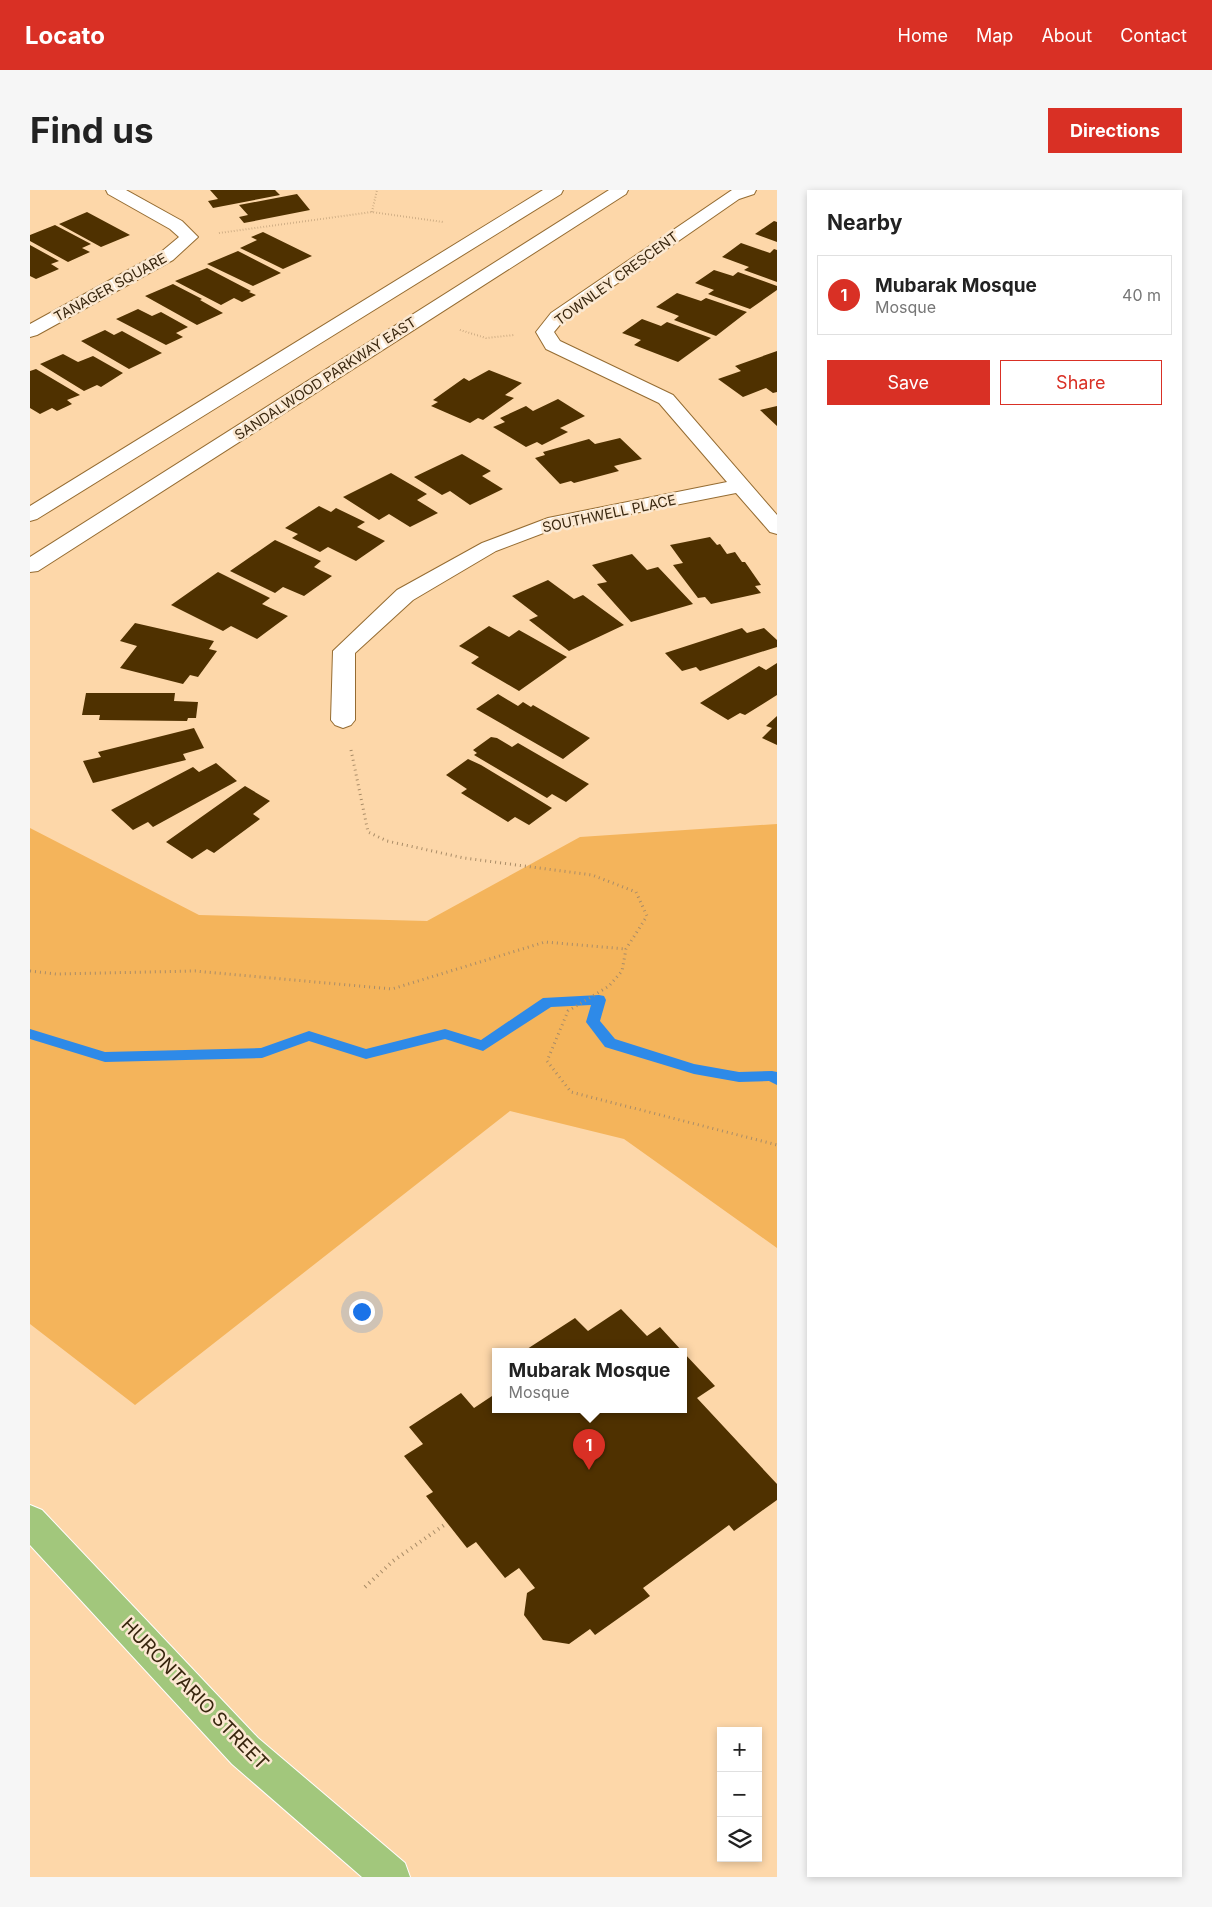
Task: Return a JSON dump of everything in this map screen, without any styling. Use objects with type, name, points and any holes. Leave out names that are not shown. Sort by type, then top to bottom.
[{"type":"main road","name":"HURONTARIO STREET","points":[[30,1521],[245,1751],[391,1877]]},
{"type":"street","points":[[114,190],[176,225],[188,237]]},
{"type":"street","points":[[30,515],[555,190]]},
{"type":"street","name":"SANDALWOOD PARKWAY EAST","points":[[30,566],[620,190]]},
{"type":"street","name":"TOWNLEY CRESCENT","points":[[748,190],[733,195],[565,311],[557,317],[545,332],[553,345],[666,399],[777,528]]},
{"type":"street","name":"TANAGER SQUARE","points":[[30,331],[167,256],[188,237]]},
{"type":"street","name":"SOUTHWELL PLACE","points":[[343,720],[344,651],[405,595],[489,547],[548,524],[739,486]]},
{"type":"path","points":[[372,212],[377,190]]},
{"type":"path","points":[[188,237],[372,212],[448,223]]},
{"type":"path","points":[[455,328],[486,338],[545,332]]},
{"type":"path","points":[[343,720],[356,768],[368,832],[388,841],[464,858],[592,875],[636,892],[647,916],[626,949],[622,971],[609,986],[568,1011],[547,1061],[571,1092],[777,1145]]},
{"type":"path","points":[[30,971],[56,974],[195,971],[392,989],[545,942],[626,949]]},
{"type":"path","points":[[365,1587],[393,1561],[447,1523]]},
{"type":"shaded area","points":[[777,824],[777,1248],[624,1139],[510,1111],[135,1405],[30,1324],[30,828],[199,915],[427,921],[580,837]]},
{"type":"building","points":[[210,190],[275,190],[280,195],[213,208],[208,201],[218,199]]},
{"type":"building","points":[[297,194],[310,210],[244,223],[239,217],[248,215],[239,205]]},
{"type":"building","points":[[87,212],[130,235],[101,247],[59,224]]},
{"type":"building","points":[[774,221],[777,222],[777,242],[755,234]]},
{"type":"building","points":[[55,225],[91,244],[82,248],[90,252],[68,262],[30,241],[30,235]]},
{"type":"building","points":[[263,232],[312,256],[283,269],[240,248],[257,240],[251,237]]},
{"type":"building","points":[[741,243],[770,253],[774,249],[777,250],[777,282],[744,270],[749,267],[722,257]]},
{"type":"building","points":[[30,245],[59,261],[51,264],[59,269],[36,279],[30,276]]},
{"type":"building","points":[[238,251],[281,273],[253,286],[207,264]]},
{"type":"building","points":[[207,268],[256,295],[242,302],[234,298],[221,305],[175,281]]},
{"type":"building","points":[[714,270],[733,276],[738,272],[777,286],[777,290],[750,309],[708,294],[714,290],[695,283]]},
{"type":"building","points":[[173,284],[202,299],[200,300],[223,313],[197,325],[145,296]]},
{"type":"building","points":[[677,293],[701,301],[706,298],[747,312],[716,336],[674,320],[679,316],[656,307]]},
{"type":"building","points":[[138,309],[152,316],[161,312],[188,327],[176,333],[183,337],[166,345],[116,319]]},
{"type":"building","points":[[642,319],[661,326],[667,322],[711,338],[678,362],[634,345],[641,340],[622,333]]},
{"type":"building","points":[[105,330],[114,335],[122,331],[162,353],[129,369],[81,341]]},
{"type":"building","points":[[777,351],[777,392],[773,393],[766,388],[743,397],[718,379],[741,371],[735,366]]},
{"type":"building","points":[[63,354],[78,362],[93,356],[123,373],[101,387],[97,385],[84,391],[40,364]]},
{"type":"building","points":[[36,369],[80,395],[67,400],[72,404],[57,411],[52,408],[40,414],[30,408],[30,371]]},
{"type":"building","points":[[489,370],[522,383],[505,395],[514,398],[483,420],[478,418],[470,423],[431,406],[438,402],[433,400],[464,378],[469,381]]},
{"type":"building","points":[[558,399],[585,416],[560,428],[568,432],[542,445],[537,442],[526,447],[493,427],[505,422],[500,418],[526,406],[533,411]]},
{"type":"building","points":[[777,406],[777,426],[760,410]]},
{"type":"building","points":[[620,438],[642,459],[614,466],[619,471],[574,483],[571,481],[560,484],[535,458],[545,455],[543,452],[589,439],[595,444]]},
{"type":"building","points":[[462,454],[491,471],[482,476],[503,489],[470,505],[450,491],[442,495],[414,477]]},
{"type":"building","points":[[391,473],[427,494],[417,500],[438,513],[410,527],[389,514],[379,520],[343,497]]},
{"type":"building","points":[[319,506],[331,512],[336,508],[365,522],[357,527],[385,541],[356,561],[328,547],[320,552],[292,538],[298,534],[285,528]]},
{"type":"building","points":[[710,537],[717,545],[720,544],[727,554],[735,552],[742,562],[745,562],[761,585],[755,586],[761,593],[711,604],[705,597],[698,598],[673,565],[683,563],[670,545]]},
{"type":"building","points":[[275,540],[321,561],[314,567],[332,576],[304,596],[283,587],[275,593],[230,571]]},
{"type":"building","points":[[632,554],[647,570],[658,567],[693,604],[631,622],[597,584],[607,582],[592,565]]},
{"type":"building","points":[[218,572],[270,598],[262,604],[288,616],[257,639],[231,626],[223,631],[171,605]]},
{"type":"building","points":[[548,580],[574,599],[583,595],[624,625],[569,651],[529,620],[538,616],[512,596]]},
{"type":"building","points":[[135,623],[214,641],[209,649],[217,651],[198,677],[190,675],[183,684],[120,668],[137,646],[120,641]]},
{"type":"building","points":[[489,626],[509,637],[519,630],[567,657],[519,691],[471,663],[479,657],[459,646]]},
{"type":"building","points":[[742,628],[747,633],[764,628],[777,640],[777,647],[700,671],[696,667],[682,671],[665,653]]},
{"type":"building","points":[[777,663],[777,695],[745,715],[740,713],[728,720],[700,703],[759,666],[766,670]]},
{"type":"building","points":[[86,693],[175,693],[174,701],[198,702],[196,718],[188,718],[187,721],[99,720],[100,715],[82,715]]},
{"type":"building","points":[[498,694],[518,706],[523,702],[531,707],[533,705],[590,738],[563,759],[476,709]]},
{"type":"building","points":[[777,716],[777,745],[762,738],[772,728],[766,726]]},
{"type":"building","points":[[194,728],[204,748],[183,754],[186,760],[93,783],[83,761],[101,757],[98,752]]},
{"type":"building","points":[[491,737],[497,738],[512,747],[518,743],[589,784],[566,802],[552,794],[547,798],[474,755],[477,753],[473,750]]},
{"type":"building","points":[[468,759],[552,808],[529,825],[515,817],[508,822],[461,793],[467,789],[446,775]]},
{"type":"building","points":[[216,763],[237,781],[153,827],[148,822],[133,830],[111,810],[193,767],[199,772]]},
{"type":"building","points":[[245,786],[270,801],[253,814],[260,819],[214,853],[207,849],[192,859],[166,842]]},
{"type":"building","points":[[621,1309],[647,1336],[660,1327],[679,1348],[529,1348],[575,1318],[588,1331]]},
{"type":"building","points":[[687,1356],[715,1386],[697,1398],[777,1484],[777,1500],[734,1531],[729,1525],[643,1588],[650,1596],[595,1635],[590,1629],[569,1644],[543,1640],[524,1615],[527,1593],[535,1588],[519,1568],[505,1578],[476,1542],[467,1548],[426,1496],[433,1492],[404,1456],[423,1444],[409,1427],[461,1393],[474,1408],[492,1396],[492,1413],[687,1413]]},
{"type":"waterway","points":[[30,1034],[105,1057],[262,1053],[309,1036],[366,1054],[445,1034],[483,1046],[548,1002],[599,1000],[593,1022],[610,1043],[694,1069],[739,1077],[772,1076],[777,1080]]},
{"type":"place","name":"Mubarak Mosque","points":[[589,1470]]}]
